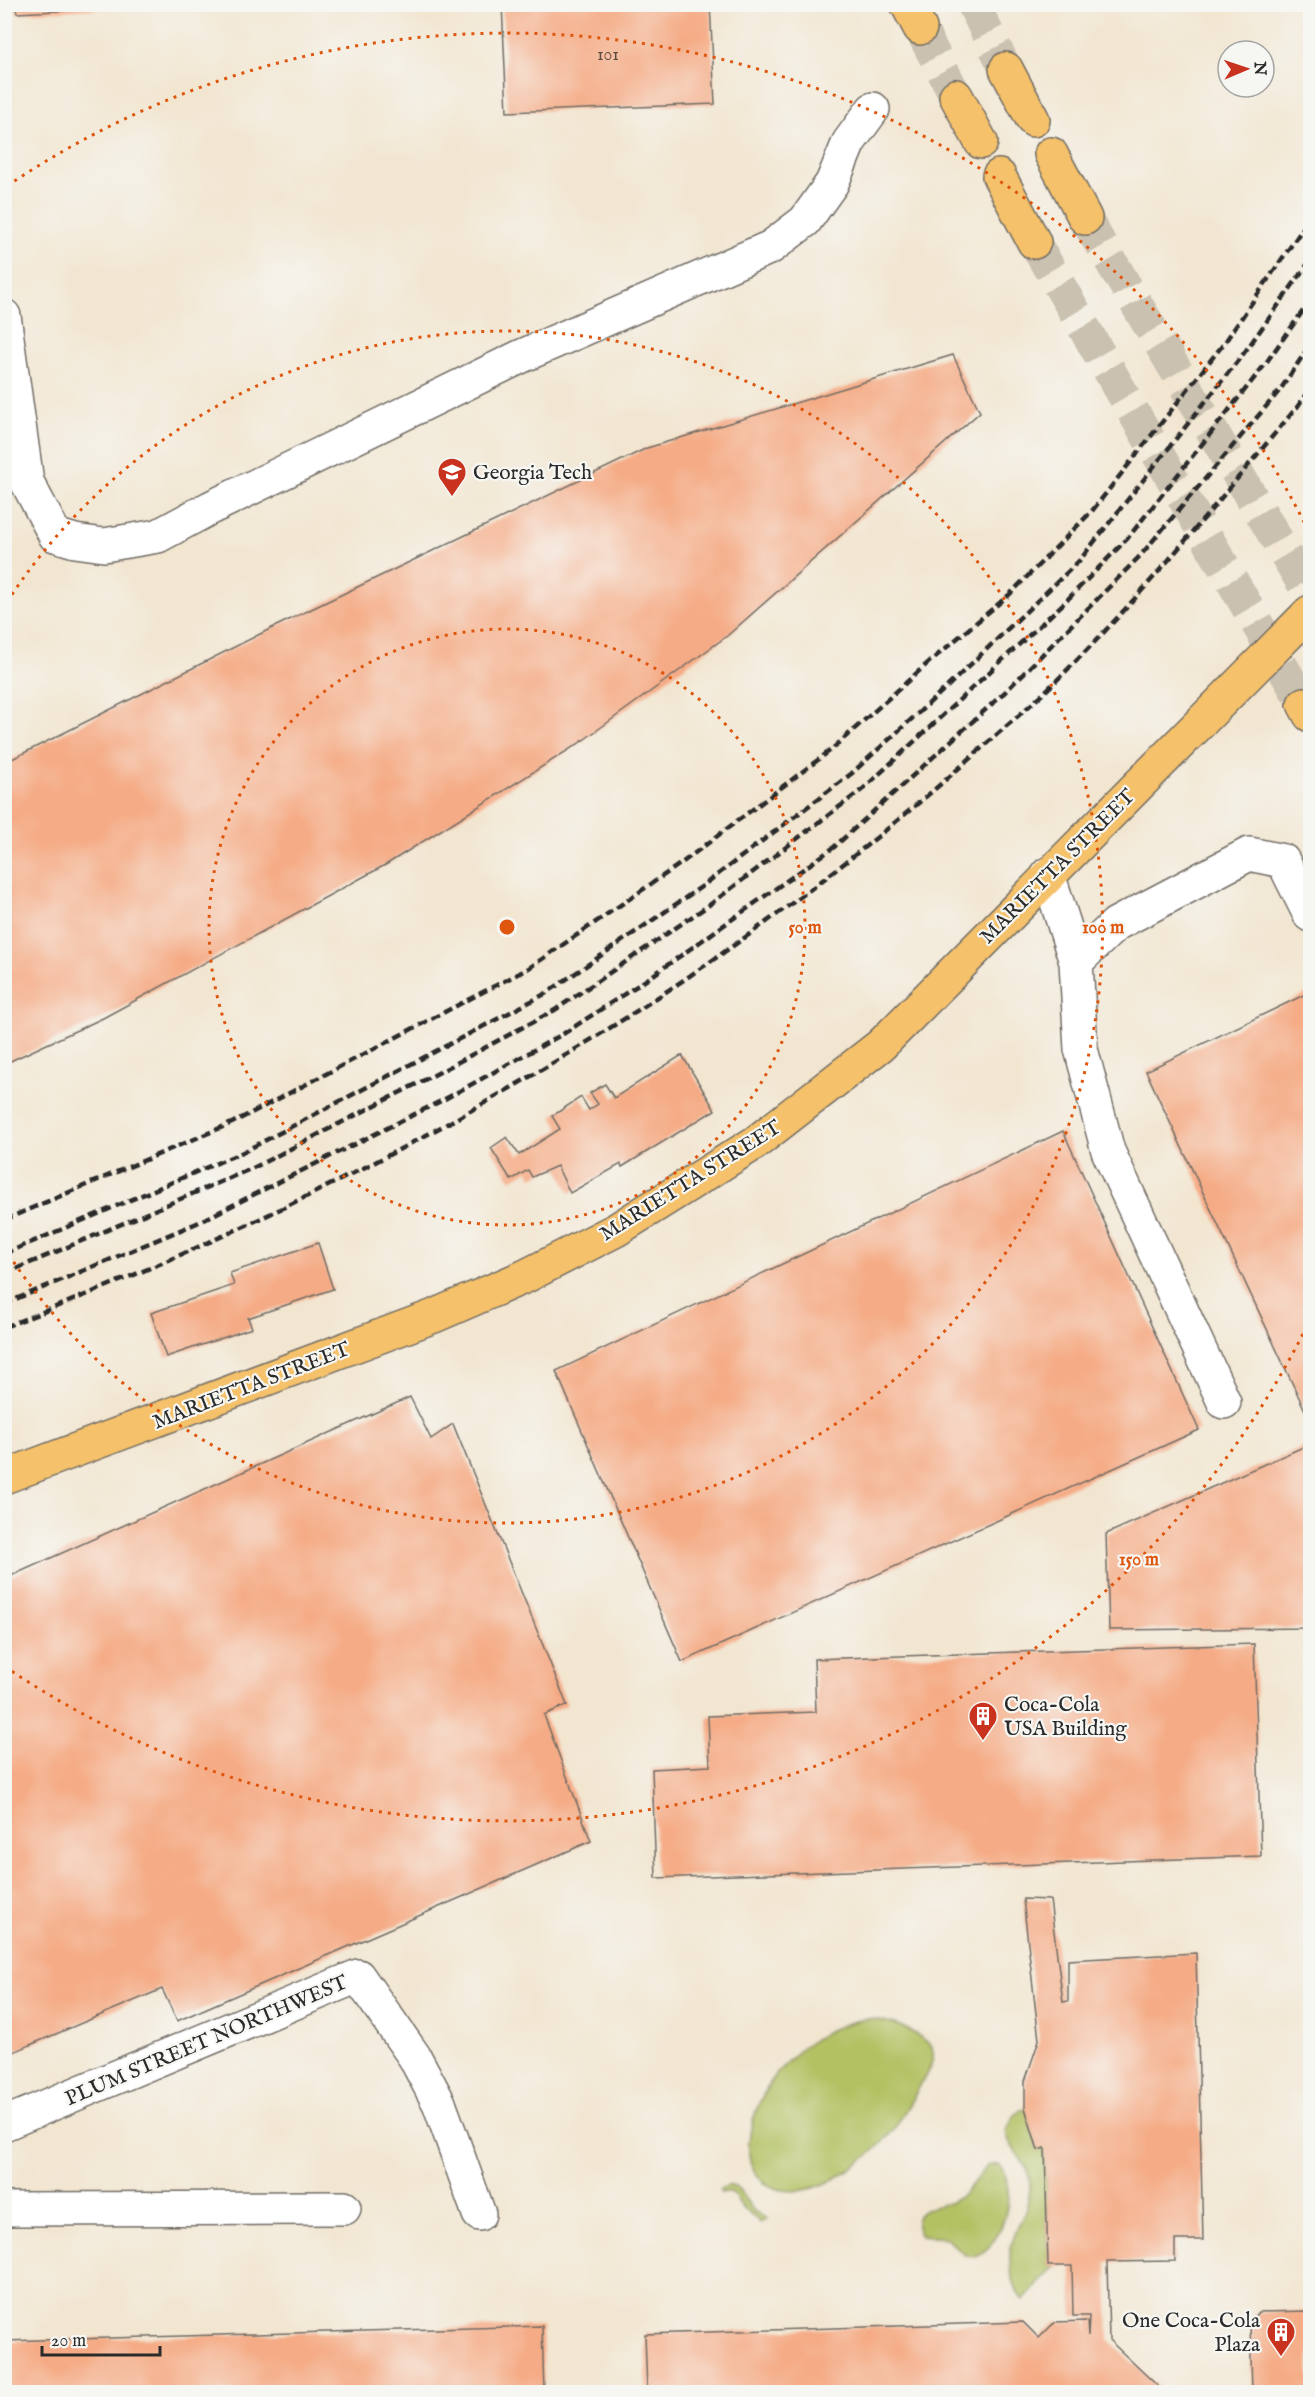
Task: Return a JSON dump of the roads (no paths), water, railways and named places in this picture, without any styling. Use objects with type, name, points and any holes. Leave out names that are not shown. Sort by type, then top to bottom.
[{"type":"main road","points":[[1006,69],[1033,120]]},
{"type":"main road","points":[[956,96],[981,142]]},
{"type":"main road","points":[[1051,154],[1085,218]]},
{"type":"main road","points":[[999,176],[1034,242]]},
{"type":"main road","name":"MARIETTA STREET","points":[[4,1478],[434,1316],[526,1276],[616,1230],[756,1143],[881,1045],[1048,874],[1311,612]]},
{"type":"lane","points":[[4,316],[27,482],[55,535],[75,541],[104,544],[158,536],[210,508],[522,356],[771,247],[805,221],[832,183],[849,142],[873,108]]},
{"type":"lane","points":[[1076,962],[1116,924],[1249,854],[1283,861],[1311,915]]},
{"type":"lane","points":[[1048,874],[1076,962],[1082,1049],[1108,1151],[1224,1402]]},
{"type":"lane","name":"PLUM STREET NORTHWEST","points":[[4,2124],[358,1976],[414,2056],[439,2103],[479,2214]]},
{"type":"lane","points":[[4,2209],[344,2208]]},
{"type":"tunnel","points":[[973,4],[1006,69]]},
{"type":"tunnel","points":[[920,28],[956,96]]},
{"type":"tunnel","points":[[1085,218],[1310,595]]},
{"type":"tunnel","points":[[1034,242],[1304,704]]},
{"type":"railway","points":[[4,1220],[232,1123],[529,968],[683,862],[831,750],[928,663],[1009,595],[1092,511],[1225,342],[1310,218]]},
{"type":"railway","points":[[4,1254],[245,1151],[545,994],[701,887],[851,774],[948,686],[1079,561],[1244,353],[1310,261]]},
{"type":"railway","points":[[4,1274],[253,1168],[434,1075],[555,1010],[712,903],[863,789],[1065,602],[1127,539],[1263,367],[1310,301]]},
{"type":"railway","points":[[4,1304],[197,1223],[443,1100],[563,1034],[649,978],[833,848],[1005,692],[1140,556],[1280,390],[1310,345]]},
{"type":"railway","points":[[4,1327],[137,1273],[269,1215],[397,1151],[523,1081],[645,1006],[763,924],[877,837],[1058,679],[1152,580],[1298,406],[1310,388]]},
{"type":"place","name":"Georgia Tech","points":[[452,498]]},
{"type":"place","name":"Coca-Cola USA Building","points":[[983,1742]]},
{"type":"place","name":"One Coca-Cola Plaza","points":[[1281,2358]]}]
